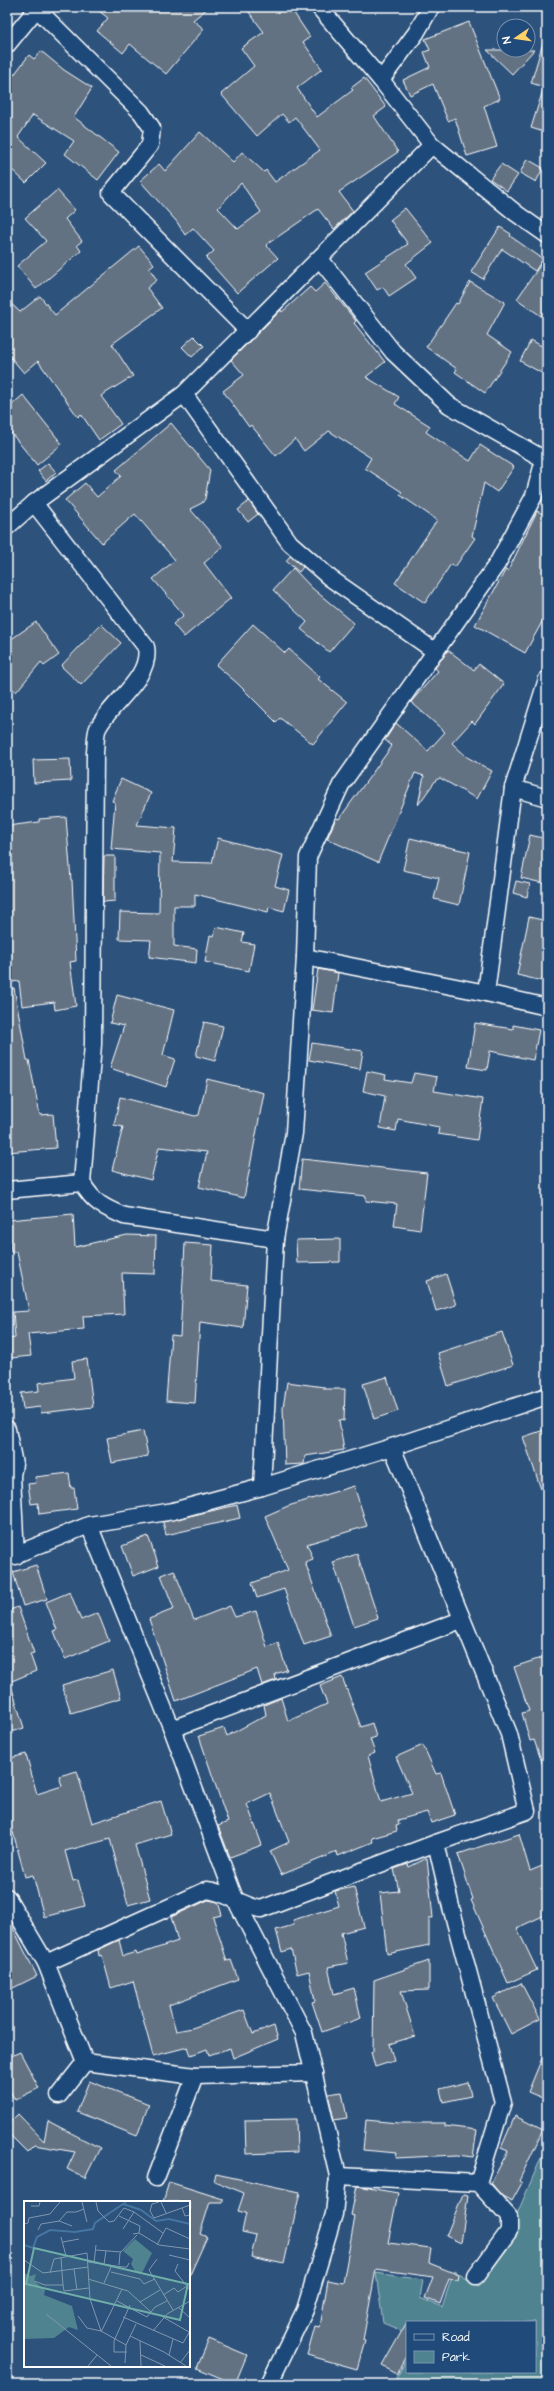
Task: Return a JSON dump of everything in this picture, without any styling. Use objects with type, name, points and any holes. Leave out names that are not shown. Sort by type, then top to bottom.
[{"type":"street","points":[[319,7],[381,80],[432,145],[517,214],[547,236]]},
{"type":"street","points":[[381,80],[416,33],[431,7]]},
{"type":"street","points":[[7,45],[37,8],[141,112],[152,128],[150,145],[112,193],[248,331]]},
{"type":"street","points":[[7,526],[34,503],[184,394],[432,145]]},
{"type":"street","points":[[262,1487],[274,1239],[294,1133],[305,957],[308,857],[319,830],[341,785],[497,564],[534,496],[546,460],[449,405],[393,352],[320,259]]},
{"type":"street","points":[[184,394],[290,543],[330,578],[436,652]]},
{"type":"street","points":[[34,503],[146,647],[147,654],[147,660],[131,686],[97,728],[95,752],[93,1044],[82,1183],[90,1196],[101,1206],[124,1216],[274,1239]]},
{"type":"street","points":[[486,993],[513,788],[547,679]]},
{"type":"street","points":[[513,788],[547,798]]},
{"type":"street","points":[[305,957],[486,993],[547,1007]]},
{"type":"street","points":[[7,1190],[82,1183]]},
{"type":"street","points":[[7,1429],[9,1456],[14,1464],[12,1476],[12,1557],[89,1525],[173,1511],[262,1487],[392,1448],[547,1396]]},
{"type":"street","points":[[46,1962],[207,1890],[221,1891],[248,1907],[261,1909],[436,1843],[527,1811],[509,1734],[461,1620],[426,1527],[392,1448]]},
{"type":"street","points":[[89,1525],[172,1729],[234,1899],[304,2033],[338,2176],[334,2214],[305,2310],[269,2384]]},
{"type":"street","points":[[172,1729],[461,1620]]},
{"type":"street","points":[[436,1843],[451,1907],[502,2102],[478,2183]]},
{"type":"street","points":[[7,1897],[46,1962],[85,2062]]},
{"type":"street","points":[[85,2062],[195,2076],[314,2074]]},
{"type":"street","points":[[59,2095],[85,2062]]},
{"type":"street","points":[[156,2178],[195,2076]]},
{"type":"street","points":[[338,2176],[478,2183],[509,2217],[509,2231],[476,2276]]},
{"type":"green space","points":[[547,2144],[547,2384],[393,2384],[406,2361],[406,2373],[536,2373],[536,2321],[406,2321],[406,2333],[383,2323],[376,2273],[423,2280],[420,2298],[442,2307],[454,2271],[479,2286],[512,2237],[517,2214]]},
{"type":"building","points":[[94,7],[209,7],[193,20],[204,29],[166,74],[130,44],[123,53],[97,31],[108,18]]},
{"type":"building","points":[[245,7],[290,7],[310,37],[303,42],[322,69],[297,88],[317,117],[353,90],[351,88],[364,78],[386,107],[374,116],[398,152],[339,192],[353,211],[334,229],[318,209],[266,245],[278,258],[237,293],[206,258],[214,251],[193,228],[185,235],[177,222],[140,181],[159,164],[165,171],[200,132],[233,162],[242,152],[264,172],[266,170],[275,182],[320,150],[295,117],[289,122],[282,114],[257,136],[221,94],[254,66],[241,48],[264,32]],"holes":[[[241,183],[261,212],[238,229],[218,208]]]},
{"type":"building","points":[[469,22],[500,99],[484,106],[497,147],[467,156],[455,118],[448,121],[433,84],[410,95],[403,80],[430,67],[424,52],[430,50],[425,39]]},
{"type":"building","points":[[544,39],[547,40],[547,133],[531,128],[544,87],[531,83]]},
{"type":"building","points":[[487,50],[496,50],[496,58],[527,58],[512,74]]},
{"type":"building","points":[[41,51],[64,70],[92,88],[74,117],[119,152],[98,180],[65,154],[74,141],[33,115],[18,137],[46,163],[26,183],[7,165],[7,84],[29,55],[34,59]]},
{"type":"building","points":[[527,159],[543,168],[536,182],[520,173]]},
{"type":"building","points":[[501,164],[518,175],[507,191],[490,179]]},
{"type":"building","points":[[57,190],[75,210],[65,219],[82,241],[77,245],[81,251],[36,289],[17,266],[46,241],[25,218]]},
{"type":"building","points":[[405,208],[433,243],[406,264],[416,278],[389,296],[383,287],[377,290],[365,272],[408,244],[390,220]]},
{"type":"building","points":[[500,227],[511,234],[510,236],[543,259],[535,271],[502,249],[483,279],[471,272]]},
{"type":"building","points":[[139,246],[154,264],[149,268],[157,280],[147,288],[162,308],[112,344],[133,376],[101,396],[121,424],[99,440],[81,414],[78,417],[38,361],[24,373],[7,353],[7,300],[20,312],[40,296],[55,315]]},
{"type":"building","points":[[547,255],[547,306],[541,316],[517,299]]},
{"type":"building","points":[[470,282],[505,302],[487,335],[512,352],[485,393],[455,372],[457,369],[426,347],[456,303],[458,304]]},
{"type":"building","points":[[325,283],[356,321],[354,323],[385,362],[366,377],[399,397],[395,404],[430,426],[426,432],[470,461],[480,445],[514,467],[497,492],[484,483],[472,536],[475,538],[455,567],[451,564],[425,603],[395,583],[437,520],[400,495],[402,492],[365,468],[371,458],[329,431],[304,451],[295,439],[276,456],[251,425],[249,427],[223,391],[244,375],[231,360],[281,310],[282,312],[310,287],[315,292]]},
{"type":"building","points":[[194,336],[204,346],[192,357],[182,347]]},
{"type":"building","points":[[531,340],[547,349],[547,376],[520,361]]},
{"type":"building","points":[[23,395],[62,444],[37,465],[7,428],[7,409]]},
{"type":"building","points":[[171,423],[210,470],[205,499],[202,503],[190,509],[223,547],[204,563],[231,598],[184,637],[173,624],[184,615],[153,579],[175,560],[135,514],[102,543],[65,500],[85,483],[97,497],[121,476],[116,470]]},
{"type":"building","points":[[48,463],[56,472],[46,481],[38,471]]},
{"type":"building","points":[[249,501],[258,514],[248,522],[238,510]]},
{"type":"building","points":[[537,511],[547,516],[547,613],[525,653],[475,625],[506,569],[508,571]]},
{"type":"building","points":[[290,556],[303,567],[299,572],[286,561]]},
{"type":"building","points":[[293,568],[312,588],[354,623],[329,652],[301,629],[307,622],[273,590]]},
{"type":"building","points":[[36,622],[59,655],[44,666],[41,662],[16,692],[7,684],[7,642]]},
{"type":"building","points":[[101,624],[121,643],[81,685],[61,666]]},
{"type":"building","points":[[253,624],[285,653],[289,649],[320,677],[318,679],[347,702],[313,744],[280,718],[276,722],[237,683],[216,665]]},
{"type":"building","points":[[448,650],[474,670],[479,664],[504,684],[475,724],[472,721],[452,743],[467,757],[492,771],[477,799],[440,778],[436,780],[418,805],[424,776],[415,773],[378,862],[327,839],[336,818],[339,819],[392,746],[385,740],[396,723],[428,751],[445,732],[411,702],[438,671],[435,668]]},
{"type":"building","points":[[70,759],[71,781],[34,783],[33,760]]},
{"type":"building","points":[[121,779],[151,793],[137,825],[176,828],[173,862],[212,863],[218,838],[283,855],[275,886],[289,890],[284,911],[269,907],[268,912],[195,894],[195,906],[174,906],[174,946],[197,949],[196,963],[149,957],[151,940],[119,939],[120,912],[159,913],[160,853],[111,849],[115,802],[112,801]]},
{"type":"building","points":[[66,817],[72,880],[76,961],[70,962],[76,1006],[55,1010],[54,1002],[22,1006],[19,981],[7,983],[7,826],[39,822],[39,819]]},
{"type":"building","points":[[530,835],[547,839],[547,884],[521,878]]},
{"type":"building","points":[[410,838],[470,852],[459,905],[434,899],[439,878],[403,870]]},
{"type":"building","points":[[104,856],[115,856],[115,901],[103,902]]},
{"type":"building","points":[[516,881],[530,884],[527,897],[513,893]]},
{"type":"building","points":[[529,917],[547,921],[547,957],[542,981],[517,975]]},
{"type":"building","points":[[216,927],[244,933],[242,942],[254,944],[249,971],[205,962],[210,935],[214,936]]},
{"type":"building","points":[[318,969],[338,973],[333,1013],[312,1010]]},
{"type":"building","points":[[14,988],[27,1060],[29,1060],[40,1115],[53,1114],[56,1148],[7,1152],[7,989]]},
{"type":"building","points":[[117,995],[174,1010],[163,1055],[175,1059],[166,1087],[110,1068],[124,1026],[110,1023]]},
{"type":"building","points":[[204,1022],[223,1026],[215,1061],[196,1056]]},
{"type":"building","points":[[475,1023],[513,1029],[513,1025],[539,1030],[533,1060],[490,1051],[487,1070],[468,1067]]},
{"type":"building","points":[[312,1043],[363,1051],[360,1069],[309,1060]]},
{"type":"building","points":[[367,1071],[386,1075],[385,1079],[411,1083],[414,1073],[437,1077],[434,1091],[483,1099],[477,1140],[438,1134],[439,1127],[398,1119],[396,1131],[380,1128],[385,1096],[363,1091]]},
{"type":"building","points":[[207,1079],[264,1093],[244,1198],[199,1187],[207,1152],[159,1147],[151,1180],[112,1170],[123,1127],[114,1125],[120,1097],[195,1116],[199,1115]]},
{"type":"building","points":[[302,1159],[427,1173],[420,1230],[394,1226],[397,1204],[366,1201],[366,1196],[299,1189]]},
{"type":"building","points":[[73,1214],[75,1247],[127,1235],[156,1236],[155,1274],[122,1273],[124,1314],[83,1316],[84,1329],[28,1334],[31,1356],[11,1358],[9,1339],[15,1338],[13,1312],[29,1311],[17,1252],[11,1252],[8,1220]]},
{"type":"building","points":[[340,1239],[340,1262],[297,1263],[296,1240]]},
{"type":"building","points":[[185,1243],[213,1245],[211,1281],[247,1285],[243,1328],[200,1322],[195,1403],[166,1401],[171,1335],[180,1336]]},
{"type":"building","points":[[446,1274],[456,1305],[436,1311],[427,1281]]},
{"type":"building","points":[[502,1332],[513,1365],[448,1386],[438,1353]]},
{"type":"building","points":[[87,1359],[93,1407],[41,1413],[40,1407],[23,1409],[21,1393],[39,1391],[38,1383],[74,1378],[72,1361]]},
{"type":"building","points":[[387,1377],[398,1411],[374,1419],[363,1384]]},
{"type":"building","points":[[287,1382],[324,1387],[324,1389],[345,1389],[344,1421],[339,1420],[344,1450],[305,1456],[304,1464],[285,1465],[283,1408]]},
{"type":"building","points":[[547,1429],[547,1495],[543,1495],[523,1437]]},
{"type":"building","points":[[143,1431],[148,1456],[112,1463],[107,1438]]},
{"type":"building","points":[[69,1473],[71,1488],[74,1488],[77,1509],[39,1514],[38,1503],[31,1504],[28,1484],[36,1483],[35,1477]]},
{"type":"building","points":[[354,1486],[367,1526],[307,1544],[313,1559],[305,1562],[331,1636],[304,1645],[284,1589],[257,1598],[252,1583],[288,1570],[265,1516],[288,1506]]},
{"type":"building","points":[[237,1505],[240,1518],[166,1535],[163,1522]]},
{"type":"building","points":[[148,1536],[159,1566],[133,1576],[122,1546]]},
{"type":"building","points":[[357,1554],[378,1618],[354,1626],[333,1562]]},
{"type":"building","points":[[36,1565],[47,1599],[23,1606],[13,1572]]},
{"type":"building","points":[[174,1570],[194,1620],[230,1606],[235,1617],[256,1611],[267,1647],[278,1643],[287,1670],[275,1674],[276,1680],[262,1685],[257,1669],[176,1701],[149,1619],[174,1609],[161,1575]]},
{"type":"building","points":[[70,1592],[81,1620],[98,1613],[109,1641],[65,1659],[54,1631],[57,1630],[46,1602]]},
{"type":"building","points":[[18,1607],[34,1653],[30,1654],[36,1671],[7,1683],[7,1611]]},
{"type":"building","points":[[547,1656],[547,1770],[545,1771],[534,1740],[530,1741],[522,1713],[529,1711],[514,1667]]},
{"type":"building","points":[[113,1670],[121,1698],[71,1713],[62,1685]]},
{"type":"building","points":[[342,1677],[361,1727],[372,1723],[376,1737],[370,1739],[375,1753],[368,1756],[381,1802],[412,1793],[396,1757],[423,1745],[436,1774],[441,1773],[455,1815],[431,1823],[427,1812],[398,1820],[399,1825],[396,1826],[397,1831],[372,1838],[373,1842],[338,1856],[337,1852],[281,1875],[270,1851],[289,1842],[270,1793],[247,1804],[262,1845],[230,1857],[218,1826],[228,1822],[199,1736],[224,1728],[227,1736],[266,1715],[264,1705],[281,1698],[288,1721],[327,1704],[320,1686]]},
{"type":"building","points":[[10,1682],[24,1728],[7,1733],[7,1683]]},
{"type":"building","points":[[26,1754],[37,1794],[62,1786],[59,1776],[77,1771],[92,1823],[161,1801],[171,1834],[135,1845],[150,1899],[128,1905],[110,1839],[65,1851],[73,1881],[78,1880],[85,1906],[44,1917],[33,1875],[25,1877],[13,1832],[7,1834],[7,1759]]},
{"type":"building","points":[[519,1834],[530,1871],[547,1864],[547,1914],[517,1928],[537,1970],[508,1983],[471,1900],[473,1899],[458,1854]]},
{"type":"building","points":[[427,1858],[433,1918],[429,1918],[429,1945],[387,1954],[380,1893],[399,1891],[394,1869],[408,1864],[409,1867]]},
{"type":"building","points":[[354,1887],[364,1927],[341,1933],[348,1963],[328,1967],[334,1994],[354,1988],[361,2018],[322,2032],[312,2002],[315,2001],[309,1971],[297,1974],[291,1949],[282,1952],[276,1930],[294,1925],[293,1920],[339,1906],[335,1891]]},
{"type":"building","points":[[208,1900],[218,1902],[222,1915],[213,1917],[227,1961],[231,1960],[238,1979],[169,2005],[176,2031],[192,2028],[244,2010],[253,2034],[274,2026],[278,2039],[233,2058],[230,2048],[209,2055],[207,2049],[191,2055],[188,2047],[153,2056],[133,1981],[111,1988],[102,1955],[99,1956],[98,1950],[119,1940],[123,1956],[136,1952],[137,1955],[178,1941],[171,1917]]},
{"type":"building","points":[[7,1916],[37,1976],[7,1991]]},
{"type":"building","points":[[429,1961],[429,1990],[401,1991],[415,2036],[389,2044],[394,2061],[375,2067],[371,2052],[373,2052],[374,1980]]},
{"type":"building","points":[[521,1983],[540,2019],[511,2034],[493,1998]]},
{"type":"building","points":[[547,2046],[547,2100],[528,2092]]},
{"type":"building","points":[[20,2052],[39,2088],[15,2100],[7,2086],[7,2058]]},
{"type":"building","points":[[89,2081],[149,2104],[137,2136],[77,2112]]},
{"type":"building","points":[[468,2082],[471,2096],[443,2102],[440,2089]]},
{"type":"building","points":[[342,2092],[347,2118],[334,2120],[328,2094]]},
{"type":"building","points":[[18,2114],[44,2141],[48,2121],[100,2148],[85,2178],[67,2169],[75,2152],[34,2145],[27,2152],[7,2132],[7,2125]]},
{"type":"building","points":[[515,2116],[543,2130],[519,2181],[522,2183],[512,2201],[502,2196],[491,2183],[508,2151],[501,2148]]},
{"type":"building","points":[[296,2119],[297,2152],[246,2154],[245,2120]]},
{"type":"building","points":[[366,2120],[398,2123],[445,2123],[445,2126],[477,2130],[473,2157],[457,2155],[396,2158],[397,2153],[363,2150]]},
{"type":"building","points":[[216,2174],[300,2192],[284,2264],[251,2257],[256,2235],[242,2232],[246,2213],[238,2211],[244,2193],[214,2181]]},
{"type":"building","points":[[169,2182],[223,2199],[223,2202],[210,2202],[200,2234],[207,2237],[190,2275],[190,2201],[163,2201]]},
{"type":"building","points":[[357,2186],[398,2193],[388,2243],[431,2248],[429,2263],[459,2275],[458,2280],[449,2279],[440,2304],[425,2298],[433,2277],[376,2269],[363,2340],[365,2341],[357,2369],[307,2355],[315,2326],[320,2327],[328,2280],[343,2283],[355,2216],[351,2215]]},
{"type":"building","points":[[463,2194],[468,2195],[461,2243],[446,2236]]},
{"type":"building","points":[[406,2324],[406,2358],[397,2374],[382,2366]]},
{"type":"building","points":[[209,2339],[247,2355],[235,2384],[197,2368]]}]
